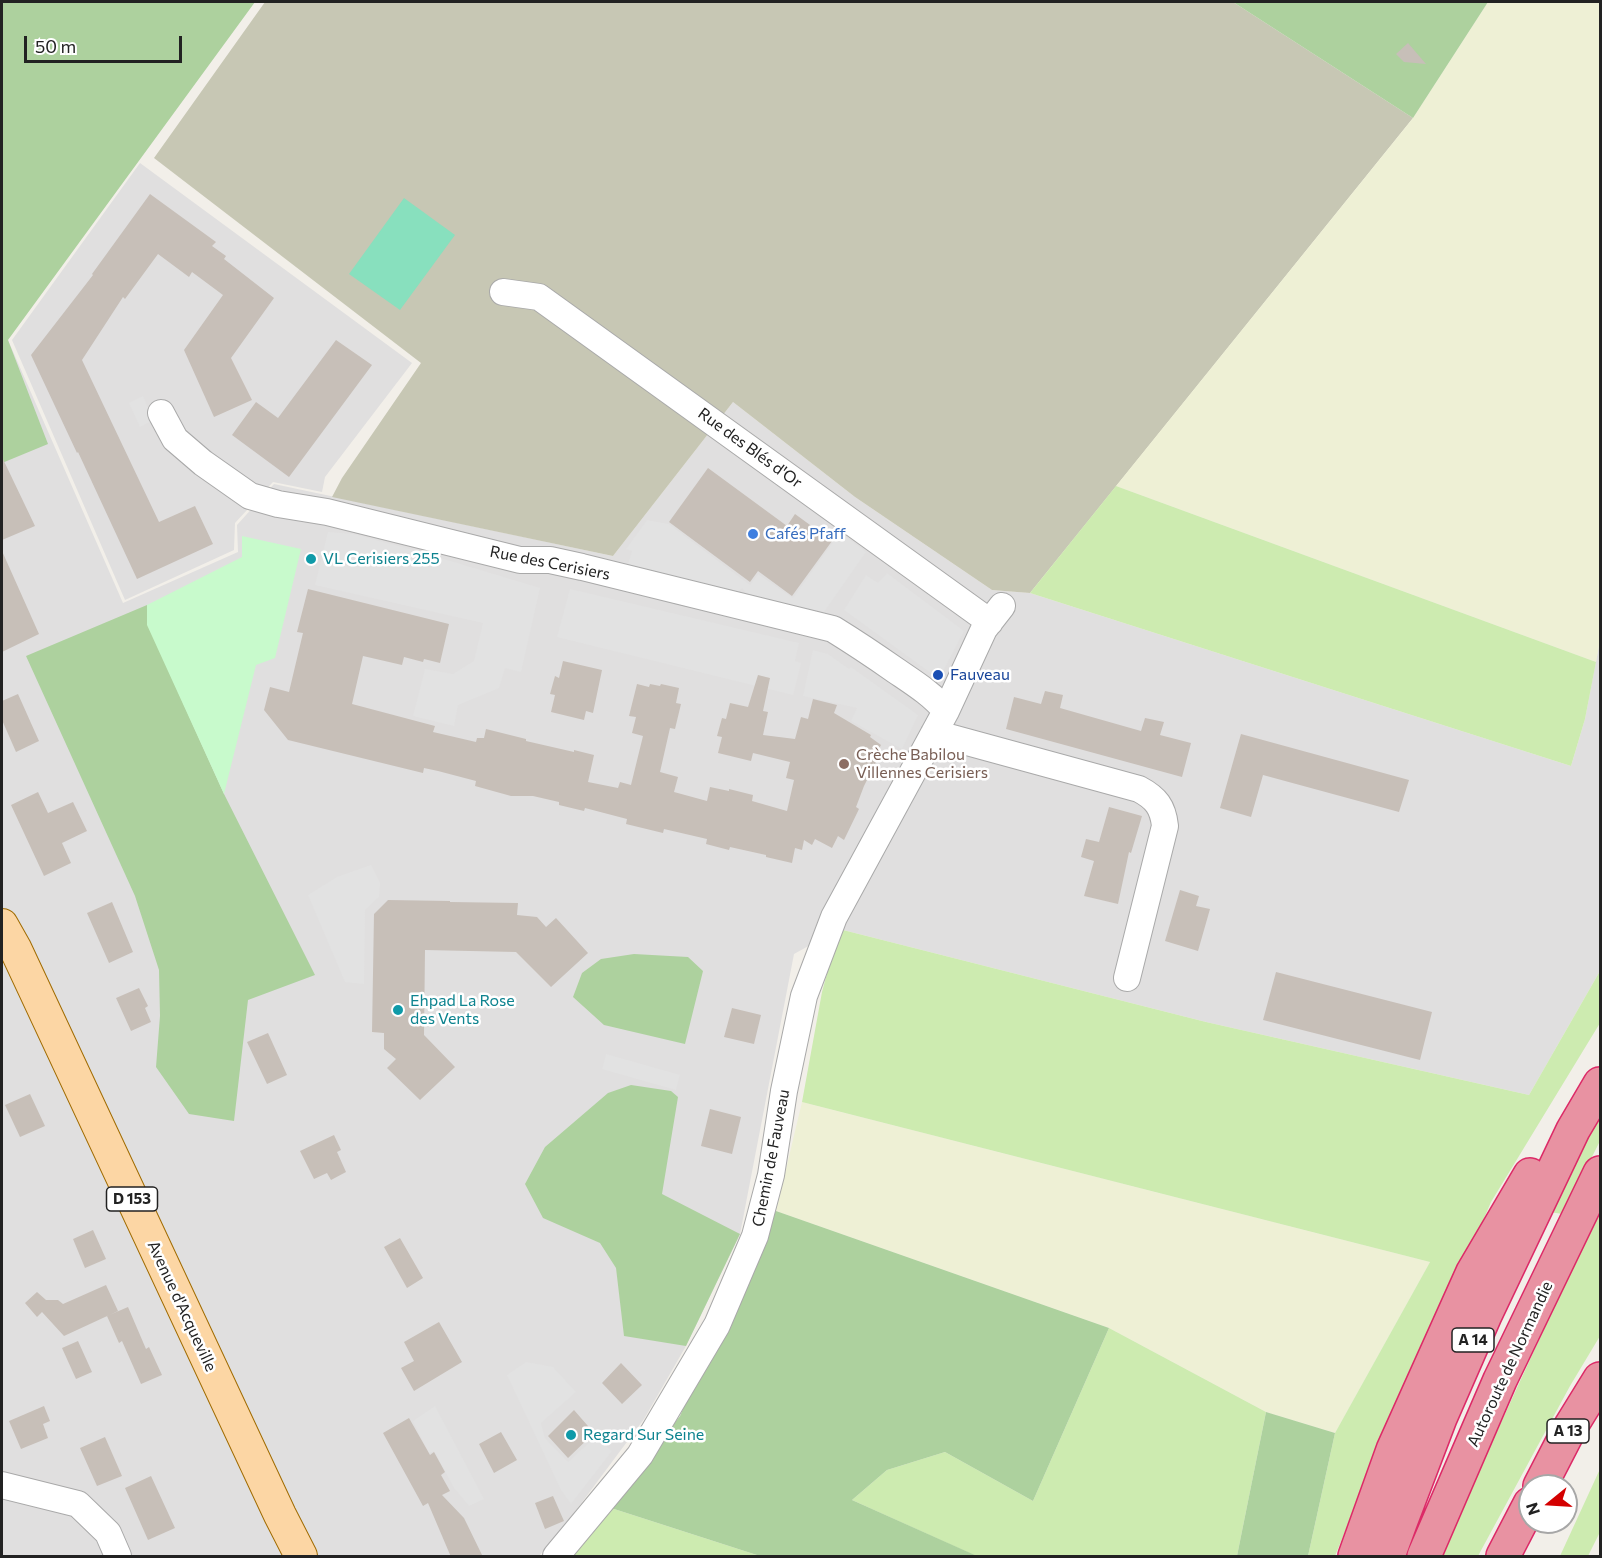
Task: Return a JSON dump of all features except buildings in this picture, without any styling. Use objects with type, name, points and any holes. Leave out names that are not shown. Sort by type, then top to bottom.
[{"type":"highway","name":"A 14","points":[[1388,1557],[1440,1418],[1485,1315],[1572,1130],[1600,1084]]},
{"type":"highway","points":[[1355,1557],[1393,1450],[1473,1272],[1536,1166],[1572,1130]]},
{"type":"highway","name":"Autoroute de Normandie","points":[[1424,1557],[1500,1380],[1600,1173]]},
{"type":"highway","name":"A 13","points":[[1546,1474],[1571,1426],[1600,1379]]},
{"type":"highway","points":[[1503,1557],[1518,1528]]},
{"type":"main road","name":"D 153","points":[[2,909],[8,937]]},
{"type":"main road","name":"Avenue d'Acqueville","points":[[8,937],[301,1557]]},
{"type":"street","name":"Rue des Blés d'Or","points":[[503,292],[539,297],[996,614]]},
{"type":"street","name":"Rue des Cerisiers","points":[[160,413],[175,439],[203,463],[250,496],[278,504],[327,512],[520,560],[550,560],[582,567],[833,629],[920,687],[936,699],[946,711]]},
{"type":"street","name":"Chemin de Fauveau","points":[[556,1557],[640,1455],[717,1325],[755,1236],[771,1175],[784,1090],[804,996],[834,917],[946,711],[984,628],[996,614]]},
{"type":"street","points":[[934,733],[1139,789],[1150,795],[1159,806],[1164,814],[1165,826],[1127,978]]},
{"type":"street","points":[[2,1485],[78,1504],[108,1533],[118,1557]]},
{"type":"shaded area","points":[[265,2],[1233,2],[1413,118],[1030,593],[992,590],[855,497],[733,402],[613,556],[332,497],[342,478],[421,363],[154,158]]},
{"type":"shaded area","points":[[1488,2],[1600,2],[1600,640],[1596,662],[1116,486],[1413,118]]},
{"type":"shaded area","points":[[140,163],[412,363],[325,477],[322,492],[273,482],[235,523],[234,550],[125,600],[12,340]]},
{"type":"shaded area","points":[[8,340],[123,603],[238,552],[237,525],[274,484],[613,556],[733,402],[855,497],[992,590],[1030,593],[1571,766],[1585,719],[1600,640],[1600,971],[1529,1095],[1206,1022],[839,929],[794,954],[740,1234],[686,1346],[644,1419],[539,1556],[2,1556],[2,349]]},
{"type":"shaded area","points":[[143,396],[153,420],[140,427],[129,403]]},
{"type":"shaded area","points":[[647,520],[669,524],[750,585],[758,574],[793,598],[840,532],[866,552],[824,612],[748,595],[742,588],[736,594],[627,568],[632,551],[626,549]]},
{"type":"shaded area","points":[[328,532],[353,534],[540,588],[521,672],[505,668],[499,688],[458,705],[454,726],[413,716],[425,669],[453,674],[474,661],[483,623],[315,585]]},
{"type":"shaded area","points":[[887,573],[964,631],[939,679],[844,610],[866,575],[878,583]]},
{"type":"shaded area","points":[[570,589],[799,643],[795,661],[801,663],[793,695],[557,637]]},
{"type":"shaded area","points":[[813,650],[828,654],[849,669],[851,667],[918,715],[902,749],[851,721],[857,708],[803,696]]},
{"type":"shaded area","points":[[371,865],[380,883],[379,897],[365,910],[364,984],[345,982],[308,895],[337,877]]},
{"type":"shaded area","points":[[606,1054],[680,1075],[676,1090],[602,1069]]},
{"type":"shaded area","points":[[802,1102],[1430,1262],[1335,1433],[1266,1412],[1109,1328],[776,1211]]},
{"type":"shaded area","points":[[526,1362],[553,1367],[576,1392],[541,1423],[545,1438],[568,1462],[595,1437],[612,1451],[571,1504],[561,1490],[507,1375]]},
{"type":"shaded area","points":[[435,1406],[484,1499],[469,1506],[454,1488],[434,1451],[429,1453],[413,1421]]},
{"type":"green space","points":[[2,2],[255,2],[8,340],[48,444],[2,463]]},
{"type":"green space","points":[[1233,2],[1488,2],[1413,118]]},
{"type":"green space","points":[[404,198],[455,235],[400,310],[349,274]]},
{"type":"green space","points":[[1116,486],[1596,662],[1585,719],[1571,766],[1030,593]]},
{"type":"green space","points":[[242,536],[301,549],[275,658],[256,665],[224,794],[147,625],[147,605],[242,557]]},
{"type":"green space","points":[[147,605],[148,625],[224,794],[315,975],[248,1000],[234,1121],[189,1114],[156,1067],[160,1016],[159,970],[135,896],[26,656]]},
{"type":"green space","points":[[839,929],[1206,1022],[1529,1095],[1600,971],[1600,1023],[1491,1202],[1459,1277],[1417,1354],[1335,1556],[1308,1556],[1335,1433],[1430,1262],[802,1102],[822,992]]},
{"type":"green space","points":[[634,954],[688,957],[703,971],[685,1044],[604,1025],[573,997],[582,973],[601,959]]},
{"type":"green space","points":[[631,1085],[671,1091],[678,1097],[662,1194],[740,1234],[686,1346],[624,1336],[616,1268],[600,1243],[543,1218],[525,1184],[545,1147],[608,1093]]},
{"type":"green space","points":[[1600,1114],[1600,1141],[1563,1214],[1549,1212]]},
{"type":"green space","points":[[776,1211],[1109,1328],[1033,1501],[945,1452],[887,1470],[852,1500],[977,1556],[760,1556],[608,1507],[680,1416],[751,1246]]},
{"type":"green space","points":[[1600,1213],[1600,1336],[1522,1474],[1518,1474],[1518,1482],[1478,1556],[1442,1556],[1454,1525],[1579,1253]]},
{"type":"green space","points":[[1109,1328],[1266,1412],[1237,1556],[976,1556],[852,1500],[887,1470],[945,1452],[1033,1501]]},
{"type":"green space","points":[[1266,1412],[1335,1433],[1308,1556],[1237,1556]]},
{"type":"green space","points":[[1600,1469],[1600,1532],[1588,1556],[1560,1556],[1570,1534],[1578,1534],[1578,1517]]},
{"type":"green space","points":[[608,1507],[760,1556],[573,1556]]},
{"type":"place","name":"Cafés Pfaff","points":[[753,534]]},
{"type":"place","name":"VL Cerisiers 255","points":[[311,559]]},
{"type":"place","name":"Fauveau","points":[[938,675]]},
{"type":"place","name":"Crèche Babilou Villennes Cerisiers","points":[[844,764]]},
{"type":"place","name":"Ehpad La Rose des Vents","points":[[398,1010]]},
{"type":"place","name":"Regard Sur Seine","points":[[571,1435]]}]
